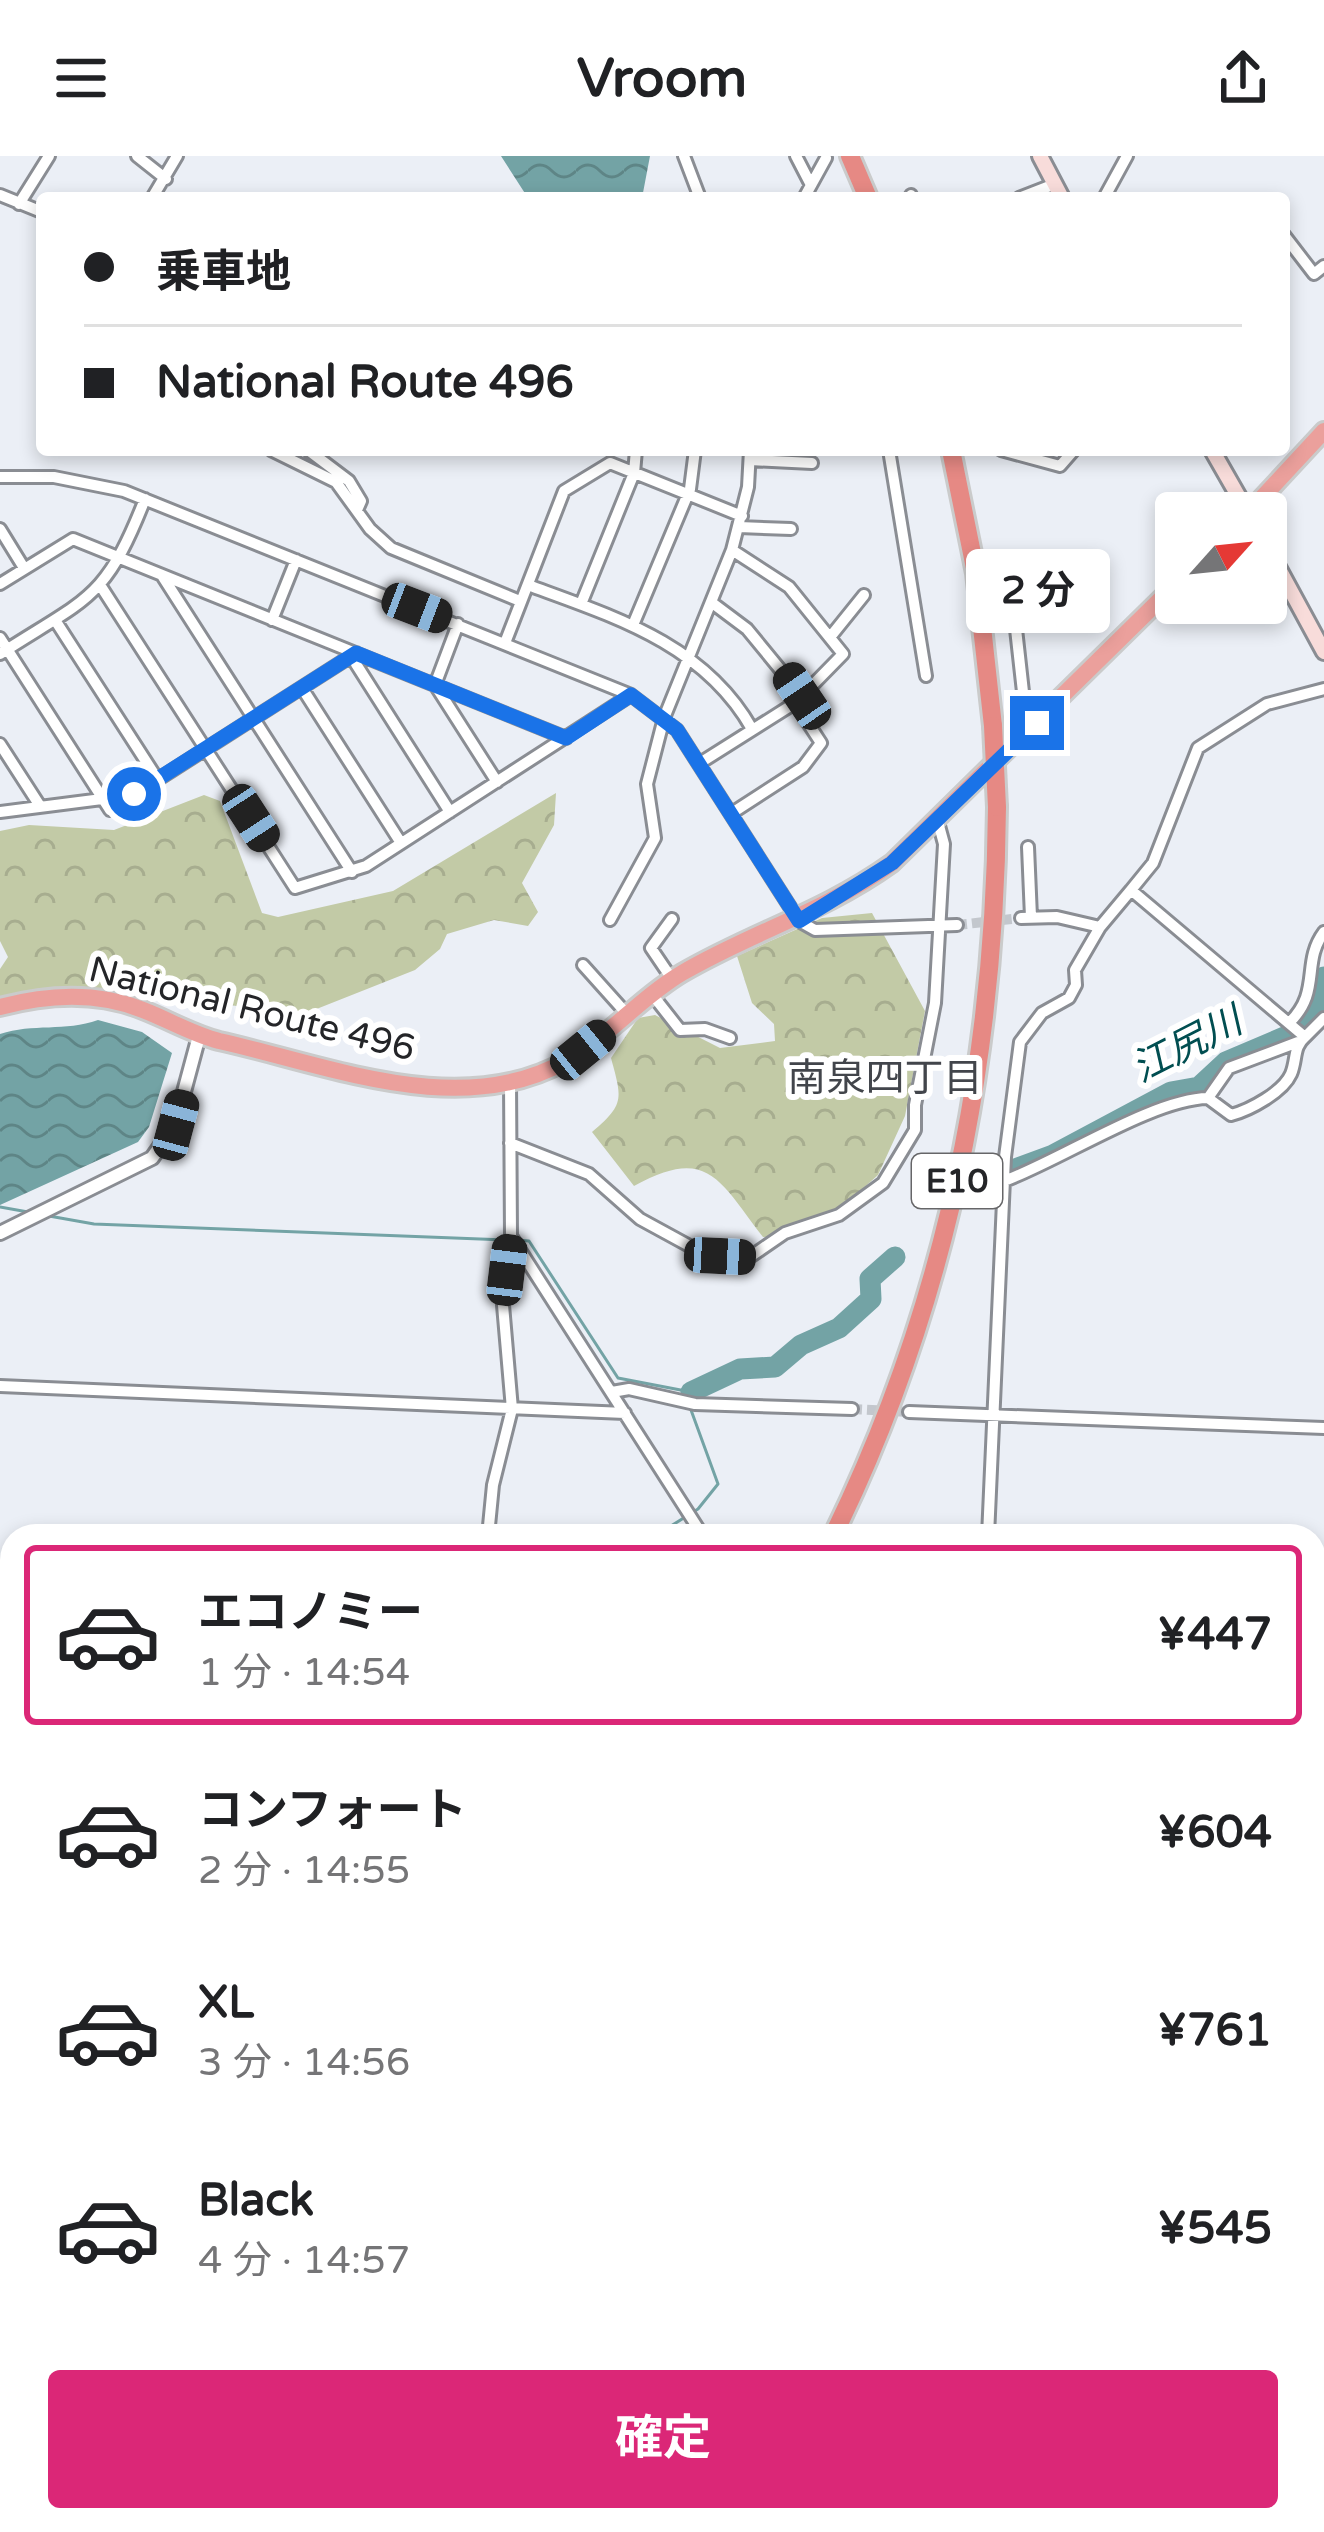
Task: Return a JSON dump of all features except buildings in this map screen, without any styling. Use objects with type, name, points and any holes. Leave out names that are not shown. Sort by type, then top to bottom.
[{"type":"highway","points":[[850,156],[865,192]]},
{"type":"highway","points":[[1267,492],[1324,431]]},
{"type":"highway","name":"E10","points":[[839,1524],[867,1464],[914,1338],[959,1173],[989,991],[997,807],[993,726],[976,573],[952,456]]},
{"type":"highway","name":"National Route 496","points":[[0,1007],[70,994],[139,1008],[199,1036],[422,1087],[467,1089],[510,1082],[573,1057],[672,979],[846,896],[938,823],[1155,605]]},
{"type":"main road","points":[[1040,156],[1059,191]]},
{"type":"main road","points":[[1215,456],[1236,492]]},
{"type":"main road","points":[[1287,583],[1324,652]]},
{"type":"street","points":[[20,203],[49,156]]},
{"type":"street","points":[[137,156],[166,179]]},
{"type":"street","points":[[156,192],[177,156]]},
{"type":"street","points":[[684,156],[698,192]]},
{"type":"street","points":[[796,156],[811,185]]},
{"type":"street","points":[[1107,192],[1127,156]]},
{"type":"street","points":[[807,192],[826,158]]},
{"type":"street","points":[[0,195],[36,210]]},
{"type":"street","points":[[1290,243],[1314,274],[1324,266]]},
{"type":"street","points":[[283,456],[336,482],[391,548],[520,601]]},
{"type":"street","points":[[316,456],[349,481],[361,501],[357,510]]},
{"type":"street","points":[[581,604],[634,473],[635,456]]},
{"type":"street","points":[[633,625],[686,493],[694,456]]},
{"type":"street","points":[[610,920],[656,838],[656,821],[645,795],[664,718],[741,522],[750,456]]},
{"type":"street","points":[[757,456],[812,464]]},
{"type":"street","points":[[890,456],[926,676]]},
{"type":"street","points":[[1022,456],[1060,466],[1069,456]]},
{"type":"street","points":[[505,643],[564,491],[610,463],[686,493],[741,522],[791,529]]},
{"type":"street","points":[[0,477],[86,481],[145,499],[631,695],[664,718],[700,764],[799,921],[815,930],[957,925]]},
{"type":"street","points":[[4,652],[102,588],[122,558],[145,499]]},
{"type":"street","points":[[0,530],[24,568]]},
{"type":"street","points":[[0,584],[73,538],[566,738]]},
{"type":"street","points":[[700,764],[799,699],[843,654],[777,577],[732,550]]},
{"type":"street","points":[[272,620],[296,560]]},
{"type":"street","points":[[163,576],[352,872]]},
{"type":"street","points":[[528,585],[633,625],[689,656],[726,691],[752,729]]},
{"type":"street","points":[[102,588],[296,888],[352,872],[631,695]]},
{"type":"street","points":[[831,636],[864,596]]},
{"type":"street","points":[[711,602],[758,640],[799,699],[821,743],[803,767],[732,813]]},
{"type":"street","points":[[55,620],[158,780]]},
{"type":"street","points":[[1015,620],[1025,710],[1035,725]]},
{"type":"street","points":[[435,685],[458,624]]},
{"type":"street","points":[[0,638],[4,652],[110,809],[356,653]]},
{"type":"street","points":[[356,653],[356,664],[450,812]]},
{"type":"street","points":[[435,685],[497,782]]},
{"type":"street","points":[[302,688],[401,843]]},
{"type":"street","points":[[989,1524],[1004,1181],[1021,1042],[1042,1013],[1057,1010],[1069,998],[1076,985],[1075,970],[1100,927],[1153,863],[1198,748],[1268,704],[1324,689]]},
{"type":"street","points":[[0,745],[40,806]]},
{"type":"street","points":[[0,812],[102,799]]},
{"type":"street","points":[[510,1143],[589,1174],[640,1219],[720,1256],[750,1257],[785,1233],[839,1215],[883,1183],[915,1130],[915,1105],[935,1004],[944,844],[938,823]]},
{"type":"street","points":[[1028,847],[1026,918],[1100,927]]},
{"type":"street","points":[[1131,890],[1289,1023],[1301,1039]]},
{"type":"street","points":[[672,920],[651,948],[672,979]]},
{"type":"street","points":[[1289,1023],[1310,997],[1314,956],[1324,932]]},
{"type":"street","points":[[583,965],[626,1013]]},
{"type":"street","points":[[651,993],[680,1030],[705,1029],[730,1038]]},
{"type":"street","points":[[1208,1098],[1229,1068],[1301,1039],[1324,1018]]},
{"type":"street","points":[[0,1233],[152,1158],[166,1144],[199,1036]]},
{"type":"street","points":[[1004,1181],[1054,1162],[1174,1102],[1208,1098],[1231,1115],[1241,1113],[1284,1085],[1301,1039]]},
{"type":"street","points":[[489,1524],[493,1485],[512,1409],[503,1304],[511,1236],[510,1082]]},
{"type":"street","points":[[511,1236],[695,1524]]},
{"type":"street","points":[[0,1386],[625,1413]]},
{"type":"street","points":[[611,1392],[629,1389],[695,1404],[852,1408]]},
{"type":"street","points":[[909,1412],[1324,1428]]},
{"type":"green space","points":[[556,793],[554,825],[522,883],[538,912],[528,926],[494,920],[447,934],[440,949],[415,970],[314,1010],[281,1014],[180,996],[63,988],[0,998],[0,969],[8,957],[0,941],[0,831],[29,825],[114,830],[204,795],[220,801],[262,913],[278,917],[393,891]]},
{"type":"green space","points":[[872,913],[925,1011],[905,1116],[878,1175],[839,1210],[780,1237],[763,1237],[722,1185],[696,1169],[659,1174],[634,1186],[592,1132],[618,1100],[611,1058],[638,1018],[655,1015],[720,1048],[775,1041],[774,1024],[752,1003],[737,956],[822,918]]},
{"type":"water","points":[[501,156],[650,156],[643,192],[524,192]]},
{"type":"water","points":[[98,1020],[142,1032],[172,1053],[149,1127],[138,1142],[0,1205],[0,1034]]},
{"type":"waterway","name":"江尻川","points":[[988,1179],[1053,1155],[1171,1092],[1199,1087],[1226,1062],[1287,1036],[1321,998],[1324,977]]},
{"type":"waterway","points":[[0,1207],[28,1212]]},
{"type":"waterway","points":[[49,1216],[94,1224],[506,1240]]},
{"type":"waterway","points":[[516,1240],[529,1241],[618,1378],[691,1392],[691,1400]]},
{"type":"waterway","name":"江尻川","points":[[691,1392],[740,1369],[775,1367],[801,1345],[839,1328],[871,1299],[870,1279],[895,1257]]},
{"type":"waterway","points":[[674,1524],[698,1509],[718,1484],[691,1410]]},
{"type":"tunnel","points":[[957,925],[1021,918]]},
{"type":"tunnel","points":[[852,1409],[909,1412]]},
{"type":"district","name":"南泉四丁目","points":[[885,1078]]},
{"type":"route","points":[[134,794],[356,653],[566,738],[631,695],[677,730],[799,921],[846,896],[892,863],[1037,723]]}]
